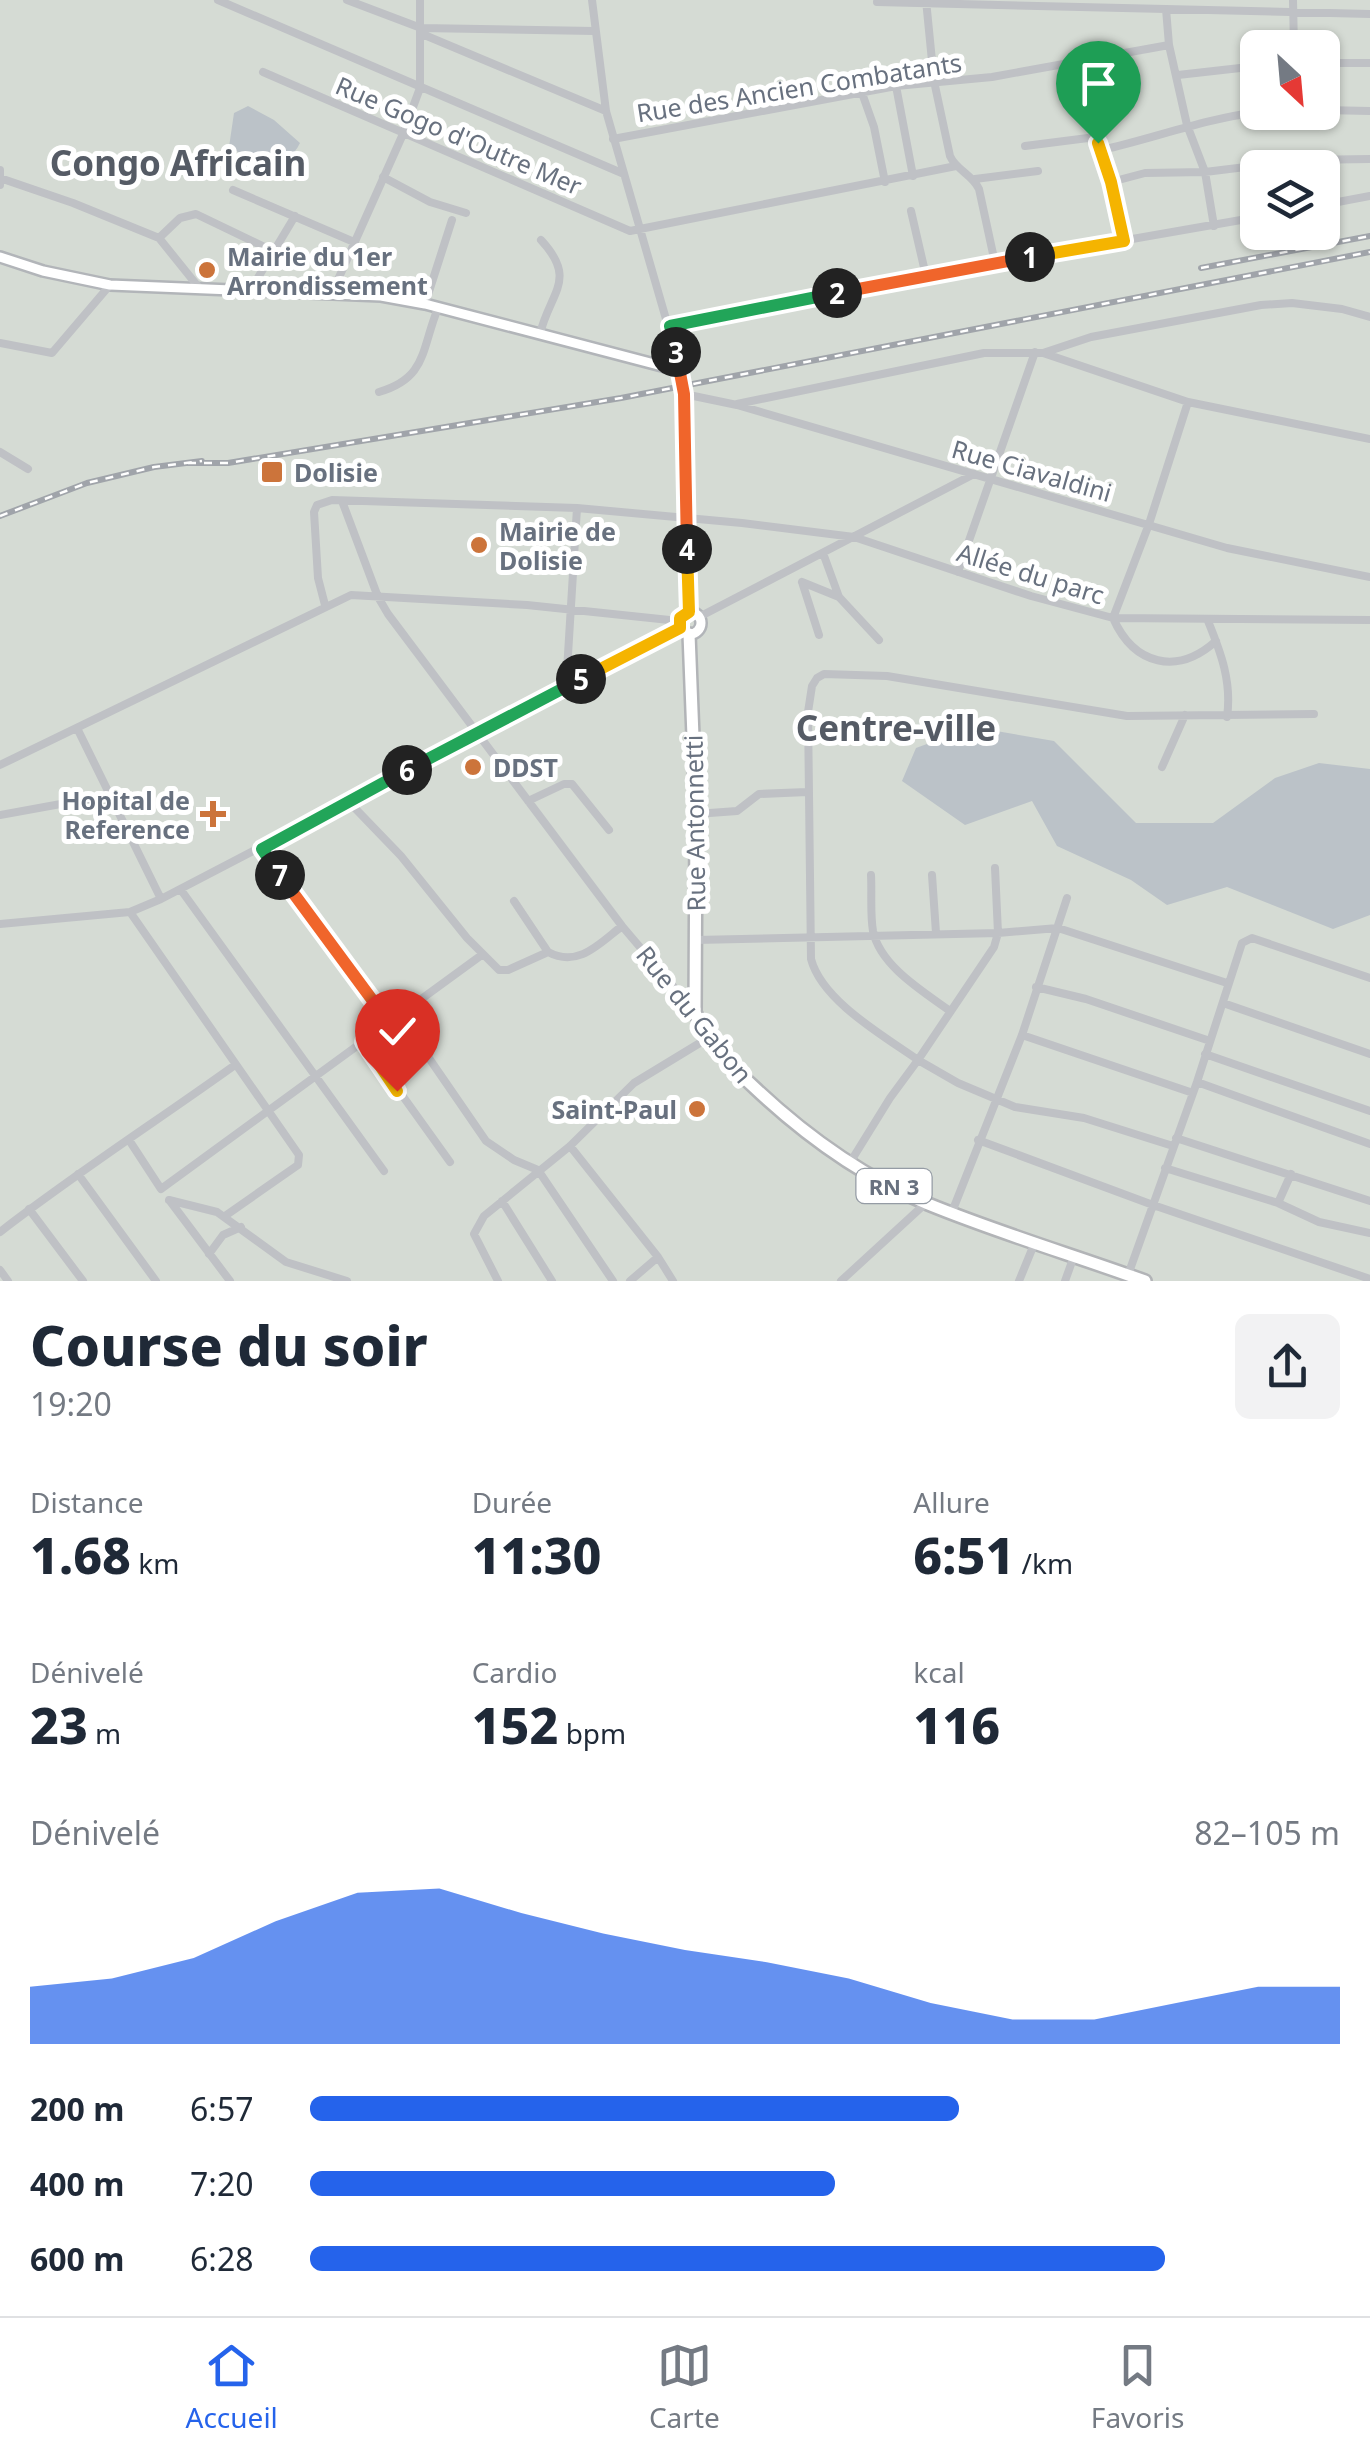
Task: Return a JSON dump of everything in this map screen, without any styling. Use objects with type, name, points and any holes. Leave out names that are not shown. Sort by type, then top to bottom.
[{"type":"highway","name":"Rue Antonnetti","points":[[683,628],[696,814],[695,1012]]},
{"type":"highway","name":"Rue du Gabon","points":[[695,1012],[708,1038],[734,1069],[799,1127],[851,1161],[926,1203],[1145,1281]]},
{"type":"main road","points":[[0,257],[110,285],[381,296],[681,371],[686,517],[694,615],[700,626],[683,628]]},
{"type":"main road","points":[[683,628],[694,615]]},
{"type":"street","points":[[218,0],[624,174]]},
{"type":"street","points":[[346,0],[606,110]]},
{"type":"street","points":[[332,293],[420,88],[420,0]]},
{"type":"street","points":[[592,0],[606,110],[681,371]]},
{"type":"street","points":[[1293,0],[1295,30]]},
{"type":"street","points":[[877,2],[1101,4],[1166,10],[1203,4],[1370,14]]},
{"type":"street","points":[[926,2],[934,81],[950,156],[956,166],[975,179],[990,231],[994,263]]},
{"type":"street","points":[[1166,10],[1187,125],[1205,172],[1214,226]]},
{"type":"street","points":[[422,31],[594,31]]},
{"type":"street","name":"Rue des Ancien Combatants","points":[[613,139],[896,86],[992,77],[1170,44]]},
{"type":"street","points":[[1340,63],[1370,63]]},
{"type":"street","points":[[1178,75],[1240,68]]},
{"type":"street","name":"Rue Gogo d'Outre Mer","points":[[263,72],[630,231],[641,231]]},
{"type":"street","points":[[896,86],[913,176]]},
{"type":"street","points":[[862,93],[874,127],[885,182]]},
{"type":"street","points":[[1340,110],[1370,111]]},
{"type":"street","points":[[1102,150],[1154,138],[1187,125],[1240,115]]},
{"type":"street","points":[[1024,146],[1088,138],[1098,143],[1124,241]]},
{"type":"street","points":[[1111,182],[1146,173],[1205,172],[1303,160],[1370,159]]},
{"type":"street","points":[[641,231],[956,166]]},
{"type":"street","points":[[975,179],[1038,171]]},
{"type":"street","points":[[384,177],[430,202],[466,213]]},
{"type":"street","points":[[0,178],[159,238],[200,289]]},
{"type":"street","points":[[233,190],[354,242]]},
{"type":"street","points":[[1340,202],[1370,196]]},
{"type":"street","points":[[911,211],[926,276]]},
{"type":"street","points":[[159,238],[180,218],[196,214],[275,252]]},
{"type":"street","points":[[250,291],[295,216]]},
{"type":"street","points":[[424,304],[452,220]]},
{"type":"street","points":[[670,326],[994,263],[1240,221]]},
{"type":"street","points":[[540,334],[561,282],[556,256],[541,240]]},
{"type":"street","points":[[0,343],[46,353],[56,350],[110,285]]},
{"type":"street","points":[[737,404],[984,353],[1039,352],[1091,337],[1262,305],[1305,304],[1370,317]]},
{"type":"street","points":[[379,392],[410,379],[438,308]]},
{"type":"street","points":[[1039,352],[1188,402],[1370,439]]},
{"type":"street","points":[[958,572],[1039,352]]},
{"type":"street","name":"Rue Ciavaldini","points":[[684,394],[737,404],[1228,548],[1370,577]]},
{"type":"street","points":[[1188,402],[1149,524],[1113,618],[1128,644],[1153,660],[1188,659],[1216,640]]},
{"type":"street","points":[[0,452],[28,468]]},
{"type":"street","points":[[694,615],[794,570],[975,474]]},
{"type":"street","points":[[324,605],[318,578],[314,512],[324,501],[342,501]]},
{"type":"street","name":"Allée du parc","points":[[342,501],[577,508],[854,537],[1088,614],[1113,618],[1370,620]]},
{"type":"street","name":"Rue du Gabon","points":[[342,501],[378,597],[432,677],[622,926],[695,1012]]},
{"type":"street","points":[[566,687],[577,508]]},
{"type":"street","points":[[824,553],[839,597],[878,640]]},
{"type":"street","points":[[794,570],[802,582],[819,634]]},
{"type":"street","points":[[802,582],[839,597]]},
{"type":"street","points":[[0,765],[351,594],[571,610],[683,628]]},
{"type":"street","points":[[1208,621],[1230,696],[1227,717]]},
{"type":"street","points":[[0,924],[130,912],[182,890],[683,628]]},
{"type":"street","points":[[1314,714],[1109,714],[887,676],[824,674],[812,686],[807,792],[814,970],[852,1014],[918,1060],[996,1100],[1025,1110],[1084,1118],[1174,1142],[1291,1174],[1370,1201]]},
{"type":"street","points":[[1162,767],[1186,715]]},
{"type":"street","points":[[77,728],[161,899]]},
{"type":"street","points":[[528,801],[572,784],[609,830]]},
{"type":"street","points":[[696,814],[737,810],[759,794],[807,792]]},
{"type":"street","points":[[0,815],[110,796]]},
{"type":"street","points":[[349,802],[402,856],[483,954],[503,972],[548,952]]},
{"type":"street","points":[[262,849],[390,1024]]},
{"type":"street","points":[[851,1161],[950,1011],[986,964],[998,933],[995,868]]},
{"type":"street","points":[[871,875],[878,945],[901,972],[950,1011]]},
{"type":"street","points":[[932,875],[936,934]]},
{"type":"street","points":[[182,890],[384,1171]]},
{"type":"street","points":[[952,1212],[1022,1035],[1066,898]]},
{"type":"street","points":[[514,901],[548,952],[561,959],[584,955],[622,926]]},
{"type":"street","points":[[130,912],[300,1160],[225,1216]]},
{"type":"street","points":[[696,940],[998,933],[1058,928],[1227,983]]},
{"type":"street","points":[[1128,1275],[1242,943],[1252,938],[1370,978]]},
{"type":"street","points":[[161,1189],[483,954]]},
{"type":"street","points":[[1036,987],[1086,999],[1210,1041]]},
{"type":"street","points":[[1223,1003],[1370,1054]]},
{"type":"street","points":[[400,1016],[486,1141],[538,1170],[613,1281]]},
{"type":"street","points":[[1022,1035],[1193,1093]]},
{"type":"street","points":[[498,1281],[474,1234],[477,1225],[570,1146],[634,1082],[708,1038]]},
{"type":"street","points":[[364,1042],[450,1162]]},
{"type":"street","points":[[1206,1054],[1370,1111]]},
{"type":"street","points":[[0,1232],[104,1153],[129,1140],[235,1065]]},
{"type":"street","points":[[1197,1082],[1370,1144]]},
{"type":"street","points":[[129,1140],[230,1281]]},
{"type":"street","points":[[978,1140],[1370,1279]]},
{"type":"street","points":[[570,1146],[658,1256],[673,1281]]},
{"type":"street","points":[[1165,1168],[1278,1203],[1319,1222],[1370,1234]]},
{"type":"street","points":[[78,1174],[156,1281]]},
{"type":"street","points":[[1278,1203],[1291,1174]]},
{"type":"street","points":[[169,1200],[225,1216],[286,1262],[347,1281]]},
{"type":"street","points":[[502,1200],[552,1281]]},
{"type":"street","points":[[841,1281],[926,1203]]},
{"type":"street","points":[[29,1210],[83,1281]]},
{"type":"street","points":[[210,1254],[223,1235],[241,1227]]},
{"type":"street","points":[[1019,1281],[1035,1242]]},
{"type":"street","points":[[630,1281],[658,1256]]},
{"type":"street","points":[[1065,1281],[1074,1256]]},
{"type":"street","points":[[0,1270],[8,1281]]},
{"type":"shaded area","points":[[0,0],[1370,0],[1370,1281],[0,1281]]},
{"type":"shaded area","points":[[248,106],[274,120],[300,143],[294,152],[268,162],[229,147],[234,113]]},
{"type":"shaded area","points":[[973,727],[1054,741],[1136,823],[1213,823],[1275,778],[1319,763],[1370,769],[1370,915],[1333,929],[1227,887],[1167,905],[1131,880],[1057,846],[1032,801],[965,825],[902,781],[916,748]]},
{"type":"railway","points":[[1201,268],[1370,236]]},
{"type":"railway","points":[[188,463],[228,463],[621,398],[1370,252]]},
{"type":"railway","points":[[0,516],[87,483],[154,467],[202,461]]},
{"type":"place","name":"Mairie du 1er Arrondissement","points":[[207,270]]},
{"type":"place","name":"Dolisie","points":[[272,472]]},
{"type":"place","name":"Mairie de Dolisie","points":[[479,545]]},
{"type":"place","name":"DDST","points":[[473,767]]},
{"type":"place","name":"Hopital de Reference","points":[[213,814]]},
{"type":"place","name":"Saint-Paul","points":[[697,1109]]},
{"type":"district","name":"Congo Africain","points":[[178,162]]},
{"type":"district","name":"Centre-ville","points":[[896,727]]},
{"type":"route","points":[[397,1091],[364,1042],[390,1024],[262,849],[680,628],[680,618],[689,612],[684,394],[670,326],[1124,241],[1098,143]]}]
